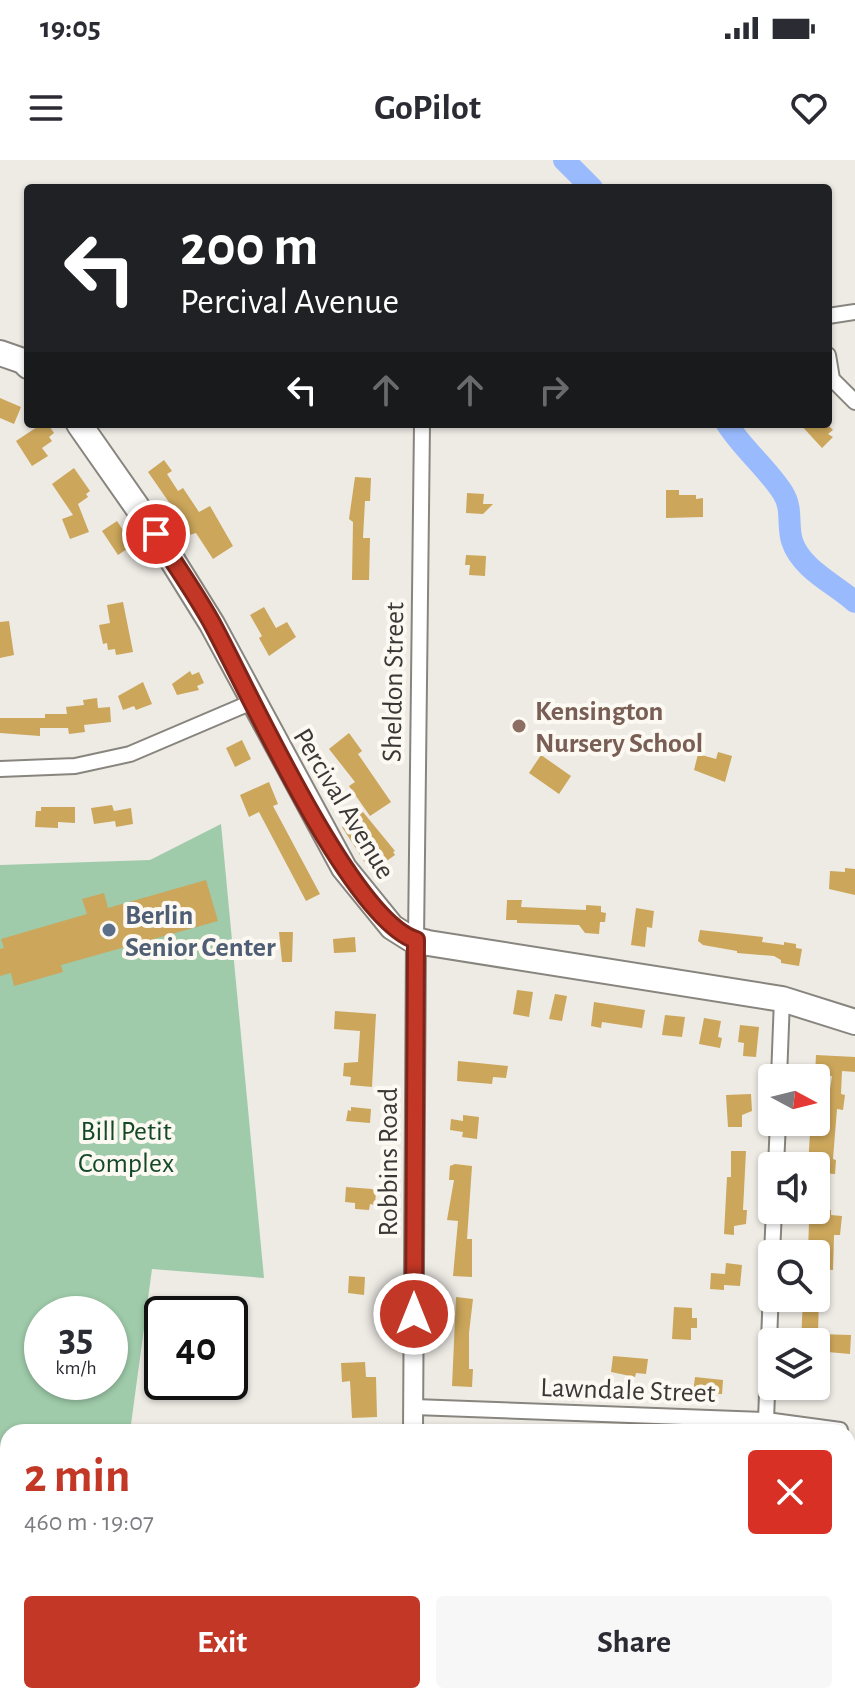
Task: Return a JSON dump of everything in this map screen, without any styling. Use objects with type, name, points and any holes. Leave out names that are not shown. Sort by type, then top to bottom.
[{"type":"main road","points":[[0,353],[24,362]]},
{"type":"main road","name":"Percival Avenue","points":[[82,428],[188,585],[344,868],[386,921],[416,940],[782,999],[855,1022]]},
{"type":"street","points":[[832,315],[855,312]]},
{"type":"street","points":[[832,379],[855,402]]},
{"type":"street","name":"Sheldon Street","points":[[416,940],[422,428]]},
{"type":"street","points":[[0,769],[75,766],[130,754],[252,702]]},
{"type":"street","name":"Robbins Road","points":[[413,1424],[416,940]]},
{"type":"street","points":[[780,1064],[782,999]]},
{"type":"street","points":[[766,1420],[770,1312]]},
{"type":"street","name":"Lawndale Street","points":[[414,1407],[766,1420],[796,1424]]},
{"type":"green space","name":"Bill Petit Complex","points":[[221,824],[264,1278],[152,1269],[148,1296],[144,1296],[144,1328],[131,1424],[0,1424],[0,865],[150,860]]},
{"type":"building","points":[[0,398],[21,407],[14,424],[0,418]]},
{"type":"building","points":[[36,428],[51,428],[54,433],[49,437],[52,441],[42,448],[48,456],[32,466],[16,441]]},
{"type":"building","points":[[804,428],[833,430],[828,434],[833,437],[822,448]]},
{"type":"building","points":[[164,460],[172,471],[167,474],[178,491],[183,488],[199,512],[210,506],[233,546],[213,559],[196,533],[183,537],[177,526],[182,521],[148,472]]},
{"type":"building","points":[[74,468],[90,491],[86,494],[88,497],[78,504],[89,532],[70,539],[62,519],[73,515],[52,484]]},
{"type":"building","points":[[355,477],[371,478],[370,501],[365,501],[363,538],[370,538],[369,580],[352,580],[353,522],[349,519]]},
{"type":"building","points":[[666,490],[679,490],[679,495],[703,498],[703,517],[666,518]]},
{"type":"building","points":[[467,493],[484,494],[483,504],[493,504],[483,514],[466,513]]},
{"type":"building","points":[[117,521],[133,545],[118,555],[102,531]]},
{"type":"building","points":[[466,555],[486,556],[485,576],[469,575],[470,565],[465,565]]},
{"type":"building","points":[[123,602],[133,652],[116,655],[115,649],[108,650],[107,643],[103,644],[99,625],[110,623],[107,605]]},
{"type":"building","points":[[264,607],[276,628],[287,622],[296,637],[269,656],[250,615]]},
{"type":"building","points":[[9,621],[14,655],[0,658],[0,622]]},
{"type":"building","points":[[190,671],[192,675],[199,672],[204,683],[197,686],[199,690],[177,695],[172,684]]},
{"type":"building","points":[[143,682],[152,704],[136,710],[134,706],[123,710],[118,696]]},
{"type":"building","points":[[97,698],[98,708],[110,707],[111,722],[84,725],[85,732],[69,734],[68,728],[40,728],[40,736],[0,733],[0,718],[45,718],[45,714],[67,714],[66,707],[84,705],[83,700]]},
{"type":"building","points":[[349,733],[362,751],[358,754],[391,802],[370,816],[349,786],[355,782],[329,749]]},
{"type":"building","points":[[242,740],[251,759],[235,767],[226,748]]},
{"type":"building","points":[[718,752],[732,756],[725,782],[694,770],[698,754],[716,759]]},
{"type":"building","points":[[541,755],[571,776],[559,794],[529,773]]},
{"type":"building","points":[[269,782],[278,804],[273,806],[320,894],[306,901],[259,812],[249,817],[240,795]]},
{"type":"building","points":[[112,805],[114,811],[131,808],[133,824],[116,827],[115,821],[94,824],[91,808]]},
{"type":"building","points":[[41,807],[75,807],[75,823],[58,822],[58,828],[35,827],[36,811],[41,811]]},
{"type":"building","points":[[363,812],[395,851],[395,855],[371,872],[342,827]]},
{"type":"building","points":[[845,868],[855,869],[855,895],[829,889],[830,871],[845,872]]},
{"type":"building","name":"Berlin Senior Center","points":[[206,880],[218,921],[61,965],[63,972],[14,986],[11,973],[0,976],[0,949],[4,948],[1,939],[87,914],[82,899],[104,893],[108,908]]},
{"type":"building","points":[[507,900],[522,900],[521,907],[586,910],[586,905],[601,906],[601,912],[606,913],[605,922],[600,922],[599,934],[585,933],[579,925],[517,923],[517,920],[506,920]]},
{"type":"building","points":[[636,908],[654,911],[652,928],[647,927],[645,947],[631,945]]},
{"type":"building","points":[[700,930],[763,937],[762,942],[796,944],[796,948],[802,949],[799,966],[781,963],[774,956],[737,953],[703,945],[698,941]]},
{"type":"building","points":[[279,932],[293,932],[292,962],[282,962]]},
{"type":"building","points":[[355,937],[356,952],[334,953],[333,939]]},
{"type":"building","points":[[517,990],[533,992],[529,1017],[513,1014]]},
{"type":"building","points":[[555,994],[567,996],[562,1021],[549,1019]]},
{"type":"building","points":[[594,1002],[645,1010],[642,1028],[602,1022],[601,1028],[591,1026]]},
{"type":"building","points":[[335,1011],[376,1014],[372,1087],[350,1085],[351,1077],[343,1076],[344,1063],[358,1062],[360,1031],[334,1029]]},
{"type":"building","points":[[665,1015],[685,1017],[682,1037],[662,1035]]},
{"type":"building","points":[[704,1018],[721,1021],[718,1037],[722,1038],[720,1048],[699,1044]]},
{"type":"building","points":[[740,1025],[759,1027],[756,1057],[743,1056],[744,1043],[738,1042]]},
{"type":"building","points":[[816,1055],[855,1057],[855,1072],[842,1071],[841,1094],[845,1095],[843,1110],[837,1109],[833,1159],[836,1160],[835,1174],[830,1174],[830,1152],[809,1152],[810,1136],[830,1136],[830,1064],[816,1064]]},
{"type":"building","points":[[458,1061],[508,1066],[506,1078],[493,1077],[492,1084],[457,1081]]},
{"type":"building","points":[[751,1094],[752,1111],[742,1115],[742,1127],[728,1127],[726,1095]]},
{"type":"building","points":[[351,1107],[371,1109],[370,1123],[346,1121]]},
{"type":"building","points":[[463,1115],[479,1117],[477,1139],[462,1137],[463,1132],[450,1130],[451,1119],[463,1121]]},
{"type":"building","points":[[731,1151],[746,1151],[743,1210],[747,1210],[746,1224],[734,1226],[734,1235],[724,1234]]},
{"type":"building","points":[[450,1166],[472,1166],[467,1239],[472,1239],[472,1277],[453,1276],[458,1221],[447,1220],[454,1180],[449,1180]]},
{"type":"building","points":[[346,1187],[372,1189],[376,1192],[375,1205],[370,1204],[369,1210],[355,1209],[355,1203],[345,1202]]},
{"type":"building","points":[[830,1210],[831,1215],[842,1216],[840,1235],[834,1235],[833,1270],[830,1270],[830,1240],[808,1240],[809,1224],[830,1224]]},
{"type":"building","points":[[726,1263],[742,1265],[740,1286],[724,1285],[724,1290],[710,1289],[711,1273],[725,1274]]},
{"type":"building","points":[[349,1276],[365,1277],[364,1295],[348,1293]]},
{"type":"building","points":[[456,1297],[473,1299],[469,1333],[472,1387],[452,1386]]},
{"type":"building","points":[[674,1307],[692,1308],[692,1318],[697,1318],[697,1328],[691,1328],[691,1340],[672,1339]]},
{"type":"building","points":[[802,1312],[819,1312],[818,1328],[802,1328]]},
{"type":"building","points":[[830,1334],[851,1335],[850,1354],[830,1352]]},
{"type":"building","points":[[613,1356],[648,1359],[646,1374],[636,1373],[635,1377],[611,1372]]},
{"type":"building","points":[[365,1362],[366,1377],[376,1377],[377,1417],[352,1418],[350,1381],[342,1382],[341,1363]]},
{"type":"building","points":[[695,1377],[723,1380],[722,1394],[693,1393]]},
{"type":"waterway","points":[[564,160],[588,184]]},
{"type":"waterway","points":[[730,428],[783,493],[796,551],[819,575],[855,602]]},
{"type":"place","name":"Kensington Nursery School","points":[[519,726]]},
{"type":"place","name":"Berlin Senior Center","points":[[109,930]]},
{"type":"route","points":[[156,534],[212,624],[344,868],[360,892],[392,927],[416,940],[414,1314]]}]
